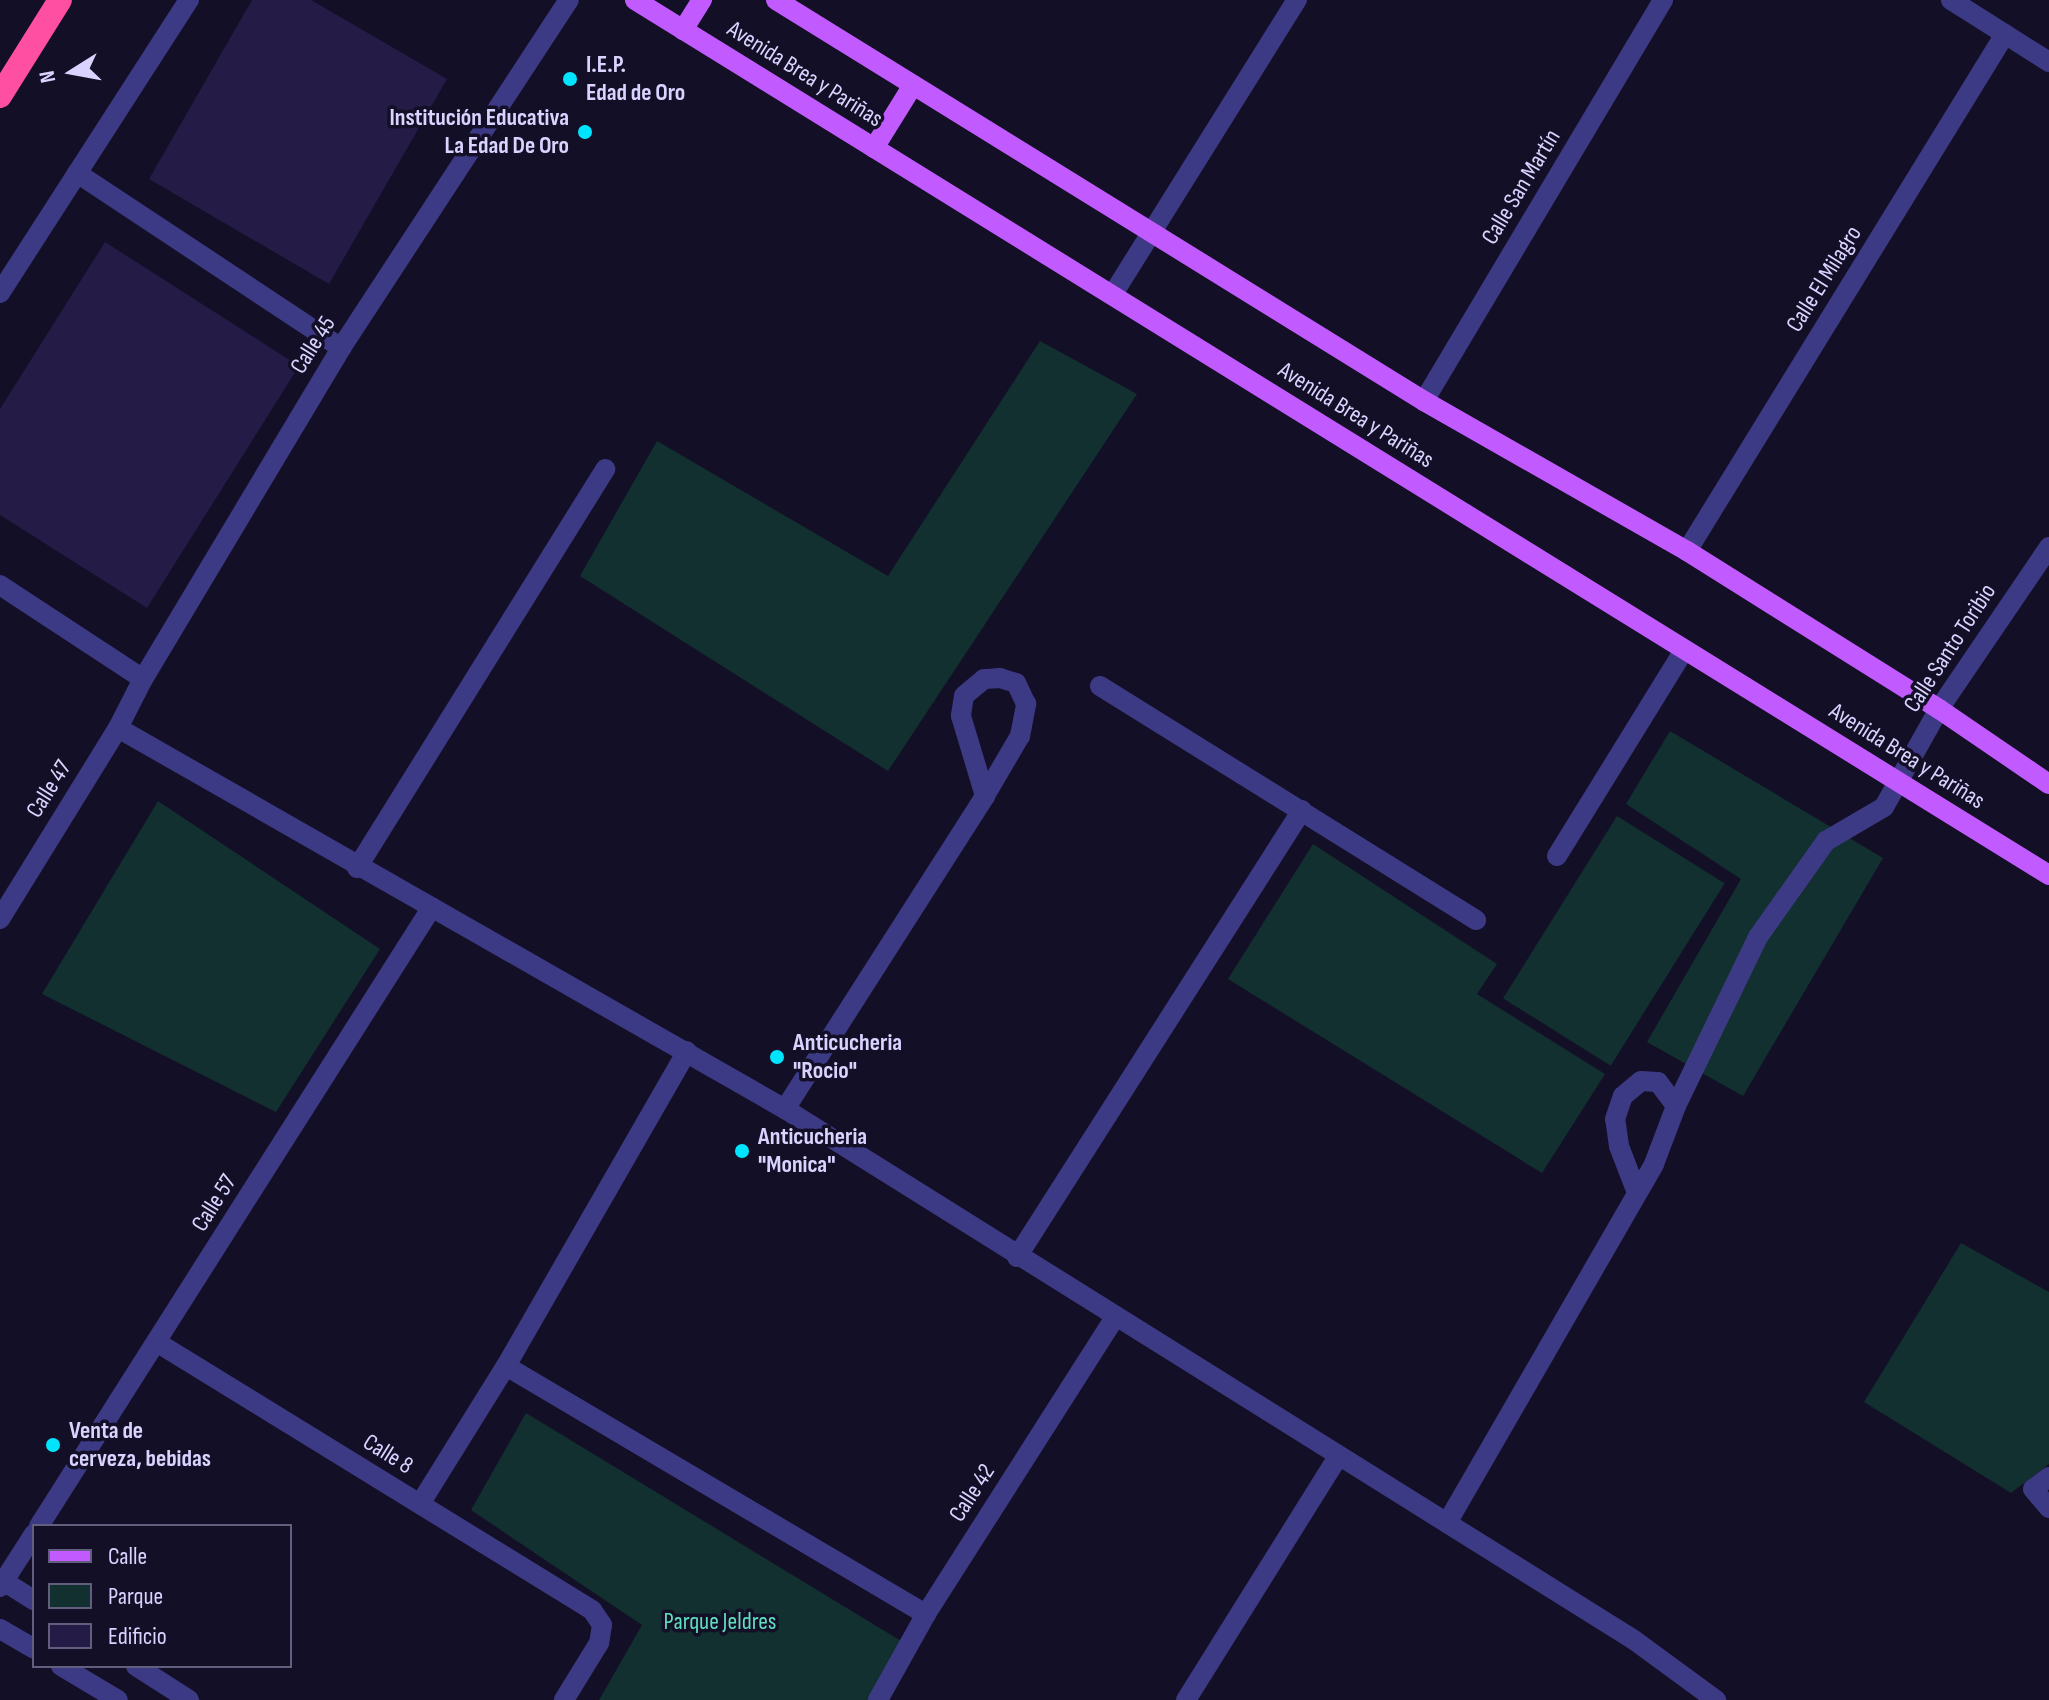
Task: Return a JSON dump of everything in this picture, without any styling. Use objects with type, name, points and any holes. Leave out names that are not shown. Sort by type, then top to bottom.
[{"type":"highway","points":[[0,96],[60,0]]},
{"type":"main road","name":"Avenida Brea y Pariñas","points":[[635,0],[2049,875]]},
{"type":"main road","points":[[683,30],[702,0]]},
{"type":"main road","name":"Avenida Brea y Pariñas","points":[[776,0],[1151,235],[1424,401],[1687,551],[1939,709],[2049,784]]},
{"type":"main road","points":[[874,148],[913,85]]},
{"type":"street","points":[[0,293],[189,0]]},
{"type":"street","name":"Calle 45","points":[[118,728],[143,679],[341,348],[569,0]]},
{"type":"street","points":[[1113,294],[1297,0]]},
{"type":"street","name":"Calle San Martín","points":[[1424,401],[1663,0]]},
{"type":"street","points":[[1951,0],[2049,62]]},
{"type":"street","name":"Calle El Milagro","points":[[1687,551],[2005,34]]},
{"type":"street","points":[[77,173],[341,348]]},
{"type":"street","points":[[357,868],[605,469]]},
{"type":"street","name":"Calle Santo Toribio","points":[[1447,1523],[1654,1164],[1676,1106],[1758,937],[1812,857],[1840,831],[1877,814],[1939,709],[2049,547]]},
{"type":"street","points":[[0,585],[143,679]]},
{"type":"street","points":[[1557,856],[1684,650]]},
{"type":"street","points":[[785,1109],[985,796],[1020,736],[1026,704],[1016,683],[1000,678],[984,679],[964,696],[961,716],[985,796]]},
{"type":"street","points":[[1100,686],[1476,920]]},
{"type":"street","points":[[118,728],[357,868],[432,907],[785,1109],[1017,1257],[1634,1640],[1716,1700]]},
{"type":"street","name":"Calle 47","points":[[0,919],[118,728]]},
{"type":"street","points":[[1017,1257],[1302,810]]},
{"type":"street","name":"Calle 57","points":[[40,1524],[432,907]]},
{"type":"street","points":[[420,1504],[506,1366],[687,1051]]},
{"type":"street","points":[[1637,1193],[1619,1146],[1615,1119],[1623,1096],[1641,1081],[1658,1082],[1676,1106]]},
{"type":"street","name":"Calle 42","points":[[878,1700],[926,1614],[1115,1317]]},
{"type":"street","name":"Calle 8","points":[[158,1343],[592,1610],[602,1625],[599,1643],[564,1700]]},
{"type":"street","points":[[506,1366],[926,1614]]},
{"type":"street","points":[[1186,1700],[1338,1457]]},
{"type":"street","points":[[2049,1477],[2033,1489],[2049,1508]]},
{"type":"street","points":[[32,1537],[1,1582],[32,1599]]},
{"type":"street","points":[[0,1629],[32,1648]]},
{"type":"street","points":[[64,1668],[118,1700]]},
{"type":"street","points":[[139,1668],[189,1700]]},
{"type":"green space","points":[[1040,341],[1137,394],[888,771],[580,576],[657,441],[888,576]]},
{"type":"green space","points":[[1670,731],[1883,858],[1743,1096],[1647,1042],[1741,879],[1626,804]]},
{"type":"green space","points":[[158,801],[380,949],[276,1112],[42,994]]},
{"type":"green space","points":[[1617,816],[1725,883],[1611,1066],[1503,998]]},
{"type":"green space","points":[[1313,844],[1497,964],[1477,994],[1605,1074],[1542,1173],[1228,979]]},
{"type":"green space","points":[[1961,1243],[2049,1292],[2049,1464],[2011,1493],[1864,1402]]},
{"type":"green space","name":"Parque Jeldres","points":[[526,1413],[906,1644],[872,1700],[599,1700],[642,1625],[471,1510]]},
{"type":"building","points":[[252,0],[311,0],[447,79],[329,284],[149,179]]},
{"type":"building","points":[[105,242],[299,366],[147,608],[0,515],[0,409]]},
{"type":"place","name":"I.E.P. Edad de Oro","points":[[570,79]]},
{"type":"place","name":"Institución Educativa La Edad De Oro","points":[[585,132]]},
{"type":"place","name":"Anticucheria \"Rocio\"","points":[[777,1057]]},
{"type":"place","name":"Anticucheria \"Monica\"","points":[[742,1151]]},
{"type":"place","name":"Venta de cerveza, bebidas","points":[[53,1445]]}]
